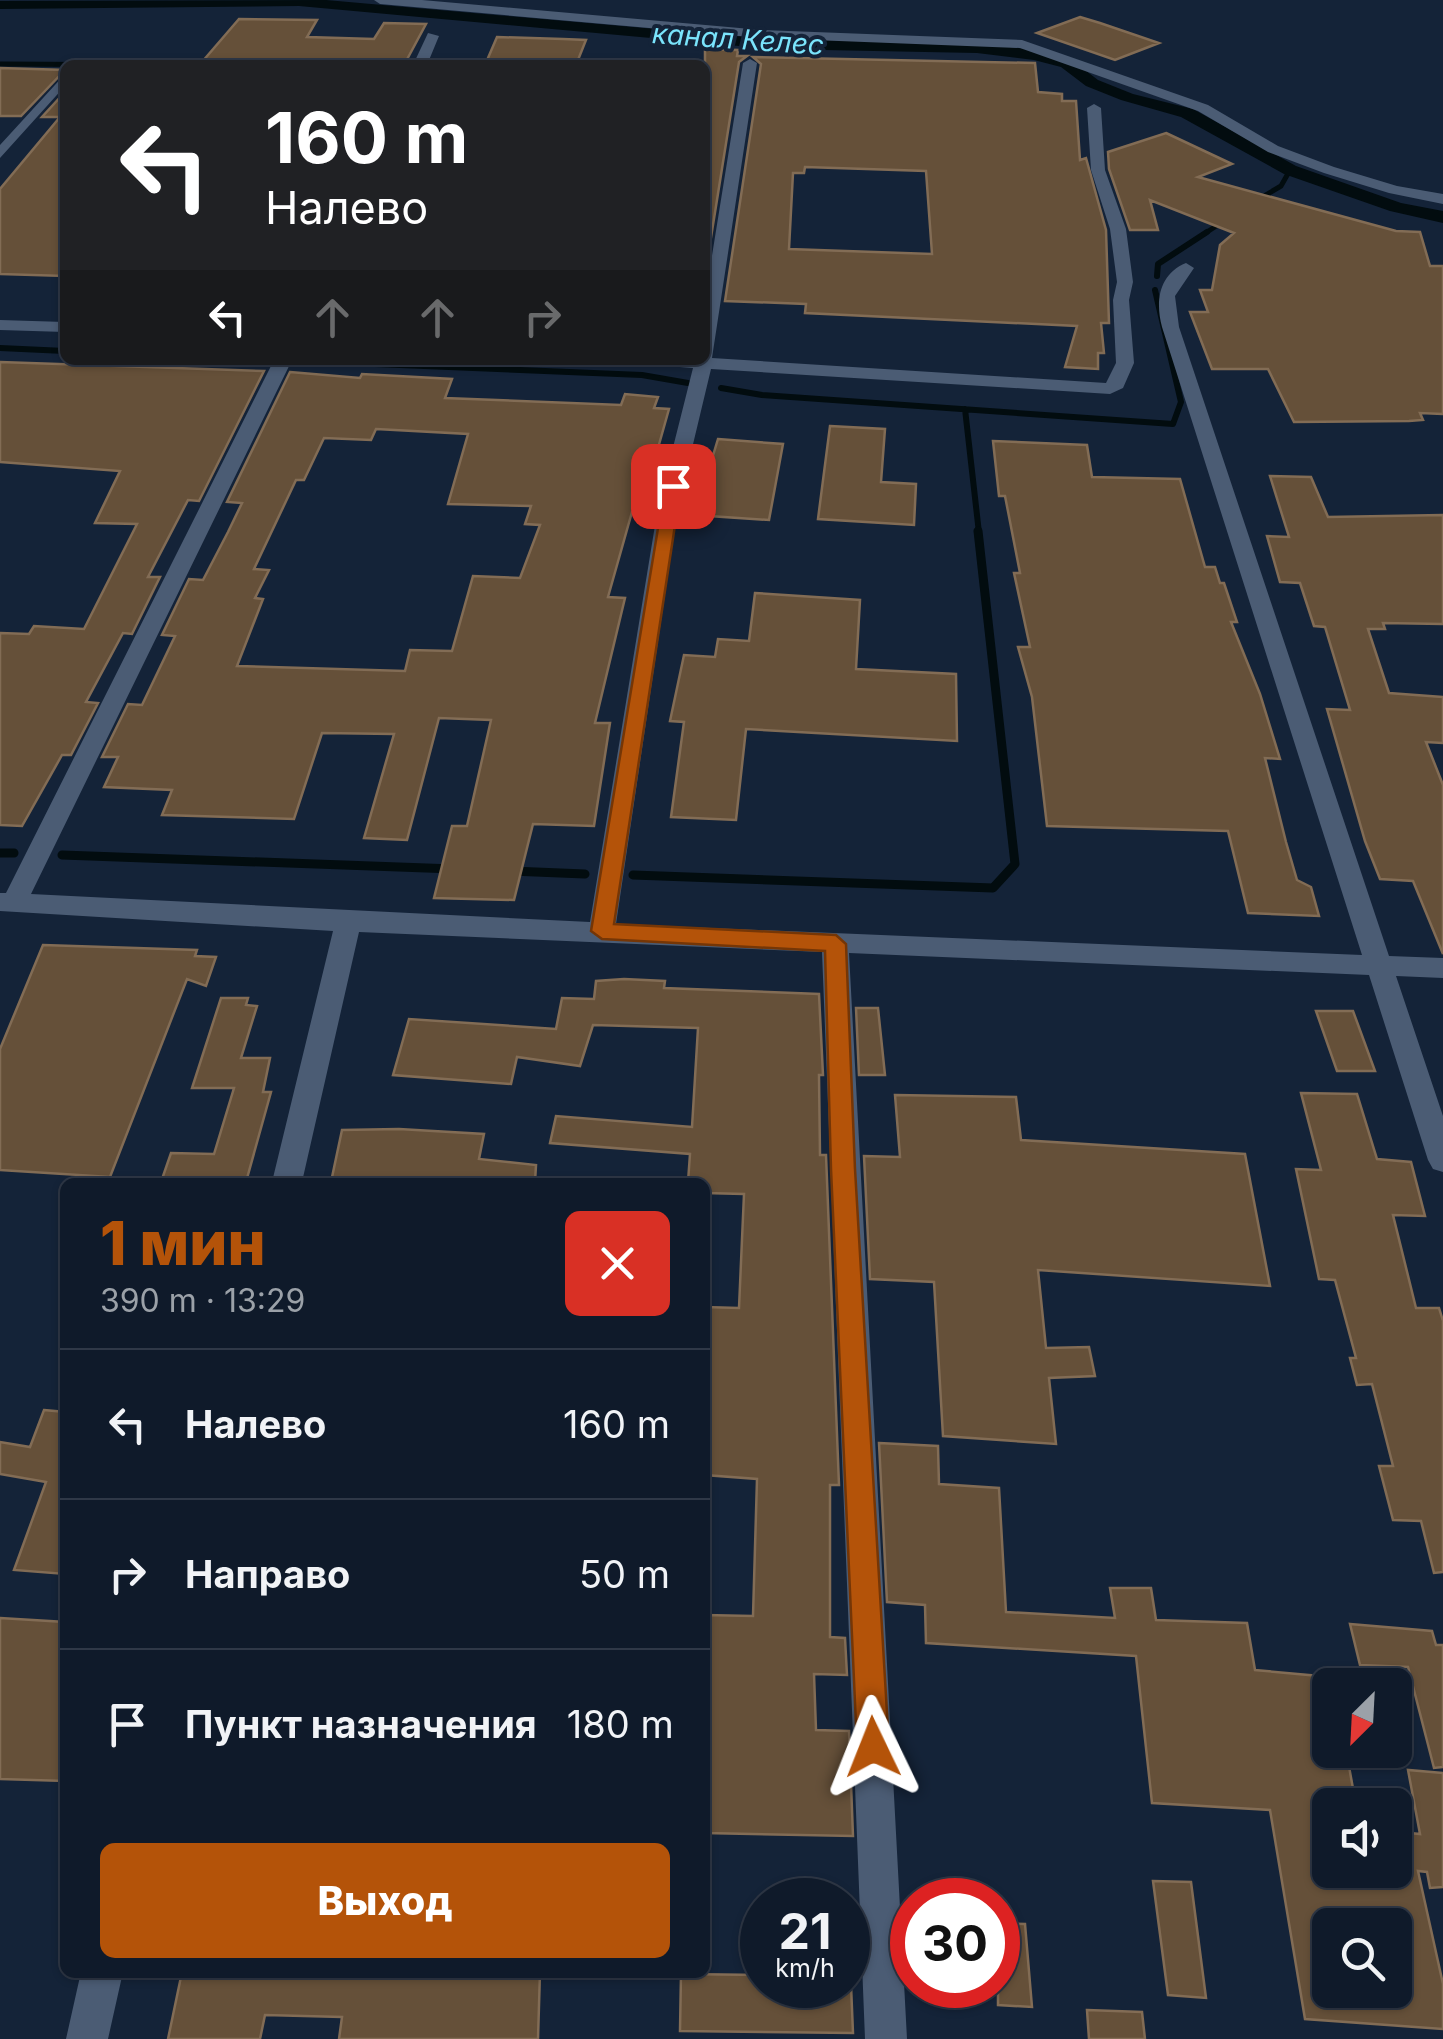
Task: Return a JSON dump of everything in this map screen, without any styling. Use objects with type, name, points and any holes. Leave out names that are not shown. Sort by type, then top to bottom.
[{"type":"street","points":[[380,0],[762,34],[1022,44],[1203,108],[1273,149],[1329,170],[1394,190],[1443,199]]},
{"type":"street","points":[[422,60],[434,36]]},
{"type":"street","points":[[710,320],[750,62]]},
{"type":"street","points":[[0,154],[60,84]]},
{"type":"street","points":[[1094,108],[1098,170],[1118,229],[1147,283],[1165,306],[1443,1160]]},
{"type":"street","points":[[710,359],[1110,390],[1118,384],[1125,363],[1121,300],[1147,283],[1186,268]]},
{"type":"street","points":[[0,325],[60,327]]},
{"type":"street","points":[[280,365],[7,902],[348,922],[1443,968]]},
{"type":"street","points":[[602,931],[668,507],[703,365]]},
{"type":"street","points":[[288,1178],[348,922]]},
{"type":"street","points":[[836,944],[886,2039]]},
{"type":"street","points":[[87,2039],[101,1978]]},
{"type":"building","points":[[1080,17],[1159,43],[1115,60],[1037,33]]},
{"type":"building","points":[[239,19],[317,20],[307,37],[374,39],[384,23],[426,24],[407,60],[204,60]]},
{"type":"building","points":[[497,37],[586,40],[578,60],[487,60]]},
{"type":"building","points":[[705,49],[738,50],[737,56],[747,56],[739,62],[710,244],[710,60],[705,60]]},
{"type":"building","points":[[753,57],[1035,63],[1038,92],[1062,94],[1062,101],[1076,101],[1080,160],[1086,158],[1106,230],[1109,323],[1101,323],[1104,353],[1098,353],[1098,369],[1065,367],[1077,326],[805,313],[806,304],[725,301],[761,64]],"holes":[[[805,167],[926,171],[932,254],[789,249],[793,173],[804,173]]]},
{"type":"building","points":[[0,68],[60,70],[60,75],[21,116],[0,116]]},
{"type":"building","points":[[60,97],[60,117],[42,117]]},
{"type":"building","points":[[60,117],[60,276],[0,274],[0,189]]},
{"type":"building","points":[[1166,133],[1232,164],[1198,177],[1396,231],[1420,232],[1430,266],[1443,266],[1443,414],[1420,413],[1423,420],[1409,421],[1294,422],[1268,369],[1212,369],[1190,312],[1208,312],[1200,290],[1212,290],[1220,245],[1234,233],[1150,200],[1158,230],[1130,230],[1109,169],[1108,152]]},
{"type":"building","points":[[0,362],[264,371],[199,501],[188,500],[148,577],[160,577],[132,634],[123,633],[86,702],[98,703],[71,755],[62,755],[22,826],[0,825],[0,633],[29,634],[34,626],[84,629],[137,524],[95,523],[120,471],[0,462]]},
{"type":"building","points":[[290,372],[452,379],[445,398],[621,405],[625,394],[658,397],[654,408],[669,409],[640,512],[632,512],[608,597],[625,598],[595,723],[610,723],[594,826],[533,824],[514,900],[434,898],[452,826],[467,826],[491,720],[439,718],[407,840],[364,838],[394,734],[322,733],[294,819],[162,815],[172,790],[104,787],[118,757],[102,757],[128,704],[142,705],[175,636],[162,635],[189,579],[203,580],[242,503],[227,502]],"holes":[[[376,429],[468,434],[448,504],[531,506],[525,524],[540,525],[520,578],[473,576],[452,651],[410,650],[405,671],[237,666],[263,599],[255,598],[269,570],[254,569],[296,480],[304,480],[324,438],[371,440]]]},
{"type":"building","points":[[830,426],[885,429],[881,482],[916,484],[914,525],[818,519]]},
{"type":"building","points":[[718,439],[783,444],[769,520],[695,515]]},
{"type":"building","points":[[993,441],[1087,445],[1092,477],[1180,479],[1205,567],[1215,567],[1220,583],[1224,583],[1237,622],[1231,622],[1260,694],[1280,759],[1265,758],[1286,842],[1297,880],[1311,887],[1319,916],[1248,913],[1228,831],[1047,826],[1032,697],[1018,647],[1030,647],[1014,573],[1020,573],[1005,496],[999,496]]},
{"type":"building","points":[[1270,476],[1311,477],[1328,517],[1443,515],[1443,624],[1383,623],[1385,629],[1368,629],[1389,693],[1443,697],[1443,743],[1426,742],[1443,785],[1443,954],[1413,881],[1380,879],[1365,841],[1327,709],[1350,710],[1325,627],[1314,626],[1300,583],[1280,582],[1267,536],[1289,537]]},
{"type":"building","points":[[755,593],[860,600],[856,669],[956,674],[957,741],[746,729],[736,820],[671,817],[684,722],[670,721],[684,655],[715,657],[718,639],[749,641]]},
{"type":"building","points":[[43,945],[197,950],[195,956],[216,957],[206,986],[187,979],[110,1177],[0,1170],[0,1049]]},
{"type":"building","points":[[596,981],[665,981],[664,988],[819,994],[823,1075],[819,1075],[820,1155],[826,1155],[839,1485],[830,1485],[830,1637],[845,1638],[847,1675],[814,1674],[816,1730],[849,1731],[853,1836],[710,1833],[710,1615],[753,1616],[757,1479],[710,1475],[710,1307],[739,1308],[744,1194],[710,1193],[710,1178],[688,1178],[690,1154],[550,1143],[556,1116],[692,1127],[698,1028],[593,1025],[580,1066],[517,1057],[511,1084],[393,1075],[409,1019],[556,1029],[562,998],[594,999]]},
{"type":"building","points":[[221,998],[248,998],[246,1005],[257,1006],[241,1058],[270,1058],[263,1092],[271,1092],[247,1178],[162,1178],[171,1153],[214,1154],[234,1088],[192,1088]]},
{"type":"building","points":[[856,1008],[878,1008],[885,1075],[859,1075]]},
{"type":"building","points":[[1316,1011],[1353,1011],[1375,1071],[1337,1071]]},
{"type":"building","points":[[1301,1093],[1357,1094],[1377,1159],[1411,1162],[1425,1216],[1393,1215],[1416,1308],[1439,1308],[1443,1321],[1443,1572],[1434,1573],[1421,1521],[1393,1520],[1379,1466],[1393,1466],[1372,1384],[1357,1385],[1350,1358],[1356,1358],[1335,1280],[1319,1279],[1296,1169],[1321,1170]]},
{"type":"building","points":[[895,1095],[1016,1097],[1021,1140],[1245,1154],[1270,1286],[1038,1270],[1046,1348],[1089,1347],[1095,1376],[1049,1378],[1056,1444],[943,1436],[934,1282],[870,1279],[864,1156],[900,1157]]},
{"type":"building","points":[[342,1130],[484,1134],[479,1159],[536,1165],[535,1178],[332,1178]]},
{"type":"building","points":[[44,1410],[60,1412],[60,1574],[14,1570],[46,1482],[0,1474],[0,1442],[30,1447]]},
{"type":"building","points":[[879,1443],[938,1446],[939,1484],[999,1488],[1006,1612],[1115,1618],[1110,1588],[1151,1588],[1156,1620],[1247,1623],[1255,1670],[1312,1675],[1312,1768],[1349,1768],[1353,1788],[1312,1788],[1312,1888],[1412,1888],[1412,1833],[1420,1834],[1408,1770],[1443,1773],[1443,1887],[1430,1888],[1427,1872],[1418,1871],[1443,1984],[1443,2029],[1305,2019],[1270,1810],[1152,1803],[1136,1656],[926,1643],[925,1605],[887,1602]]},
{"type":"building","points":[[0,1618],[60,1622],[60,1781],[0,1779]]},
{"type":"building","points":[[1350,1624],[1432,1631],[1436,1645],[1443,1645],[1443,1767],[1434,1768],[1412,1683],[1412,1668],[1360,1665]]},
{"type":"building","points":[[1153,1881],[1191,1882],[1206,1998],[1168,1995]]},
{"type":"building","points":[[1020,1924],[1025,1924],[1032,2007],[1020,2006]]},
{"type":"building","points":[[740,1975],[740,2008],[852,2008],[853,2033],[680,2031],[681,1978]]},
{"type":"building","points":[[181,1978],[540,1978],[538,2039],[339,2039],[342,2017],[265,2015],[260,2039],[168,2039]]},
{"type":"building","points":[[1087,2010],[1142,2012],[1145,2039],[1089,2039]]},
{"type":"waterway","name":"канал Келес","points":[[0,5],[299,2],[771,44],[977,48],[1035,55],[1067,64],[1092,83],[1127,97],[1187,113],[1290,170],[1396,207],[1443,217]]},
{"type":"waterway","points":[[0,64],[60,64]]},
{"type":"waterway","points":[[1254,202],[1281,186],[1290,170]]},
{"type":"waterway","points":[[1204,234],[1227,219]]},
{"type":"waterway","points":[[1157,276],[1158,264],[1207,232]]},
{"type":"waterway","points":[[965,409],[1173,424],[1181,402],[1155,290]]},
{"type":"waterway","points":[[0,348],[60,351]]},
{"type":"waterway","points":[[399,365],[642,375],[688,383]]},
{"type":"waterway","points":[[721,388],[762,395],[965,409]]},
{"type":"waterway","points":[[965,409],[979,533]]},
{"type":"waterway","points":[[633,875],[993,888],[1015,864],[978,531]]},
{"type":"waterway","points":[[0,853],[14,853]]},
{"type":"waterway","points":[[62,855],[454,869]]},
{"type":"waterway","points":[[511,871],[585,874]]},
{"type":"route","points":[[673,486],[602,931],[836,944],[843,1169],[873,1747]]}]
